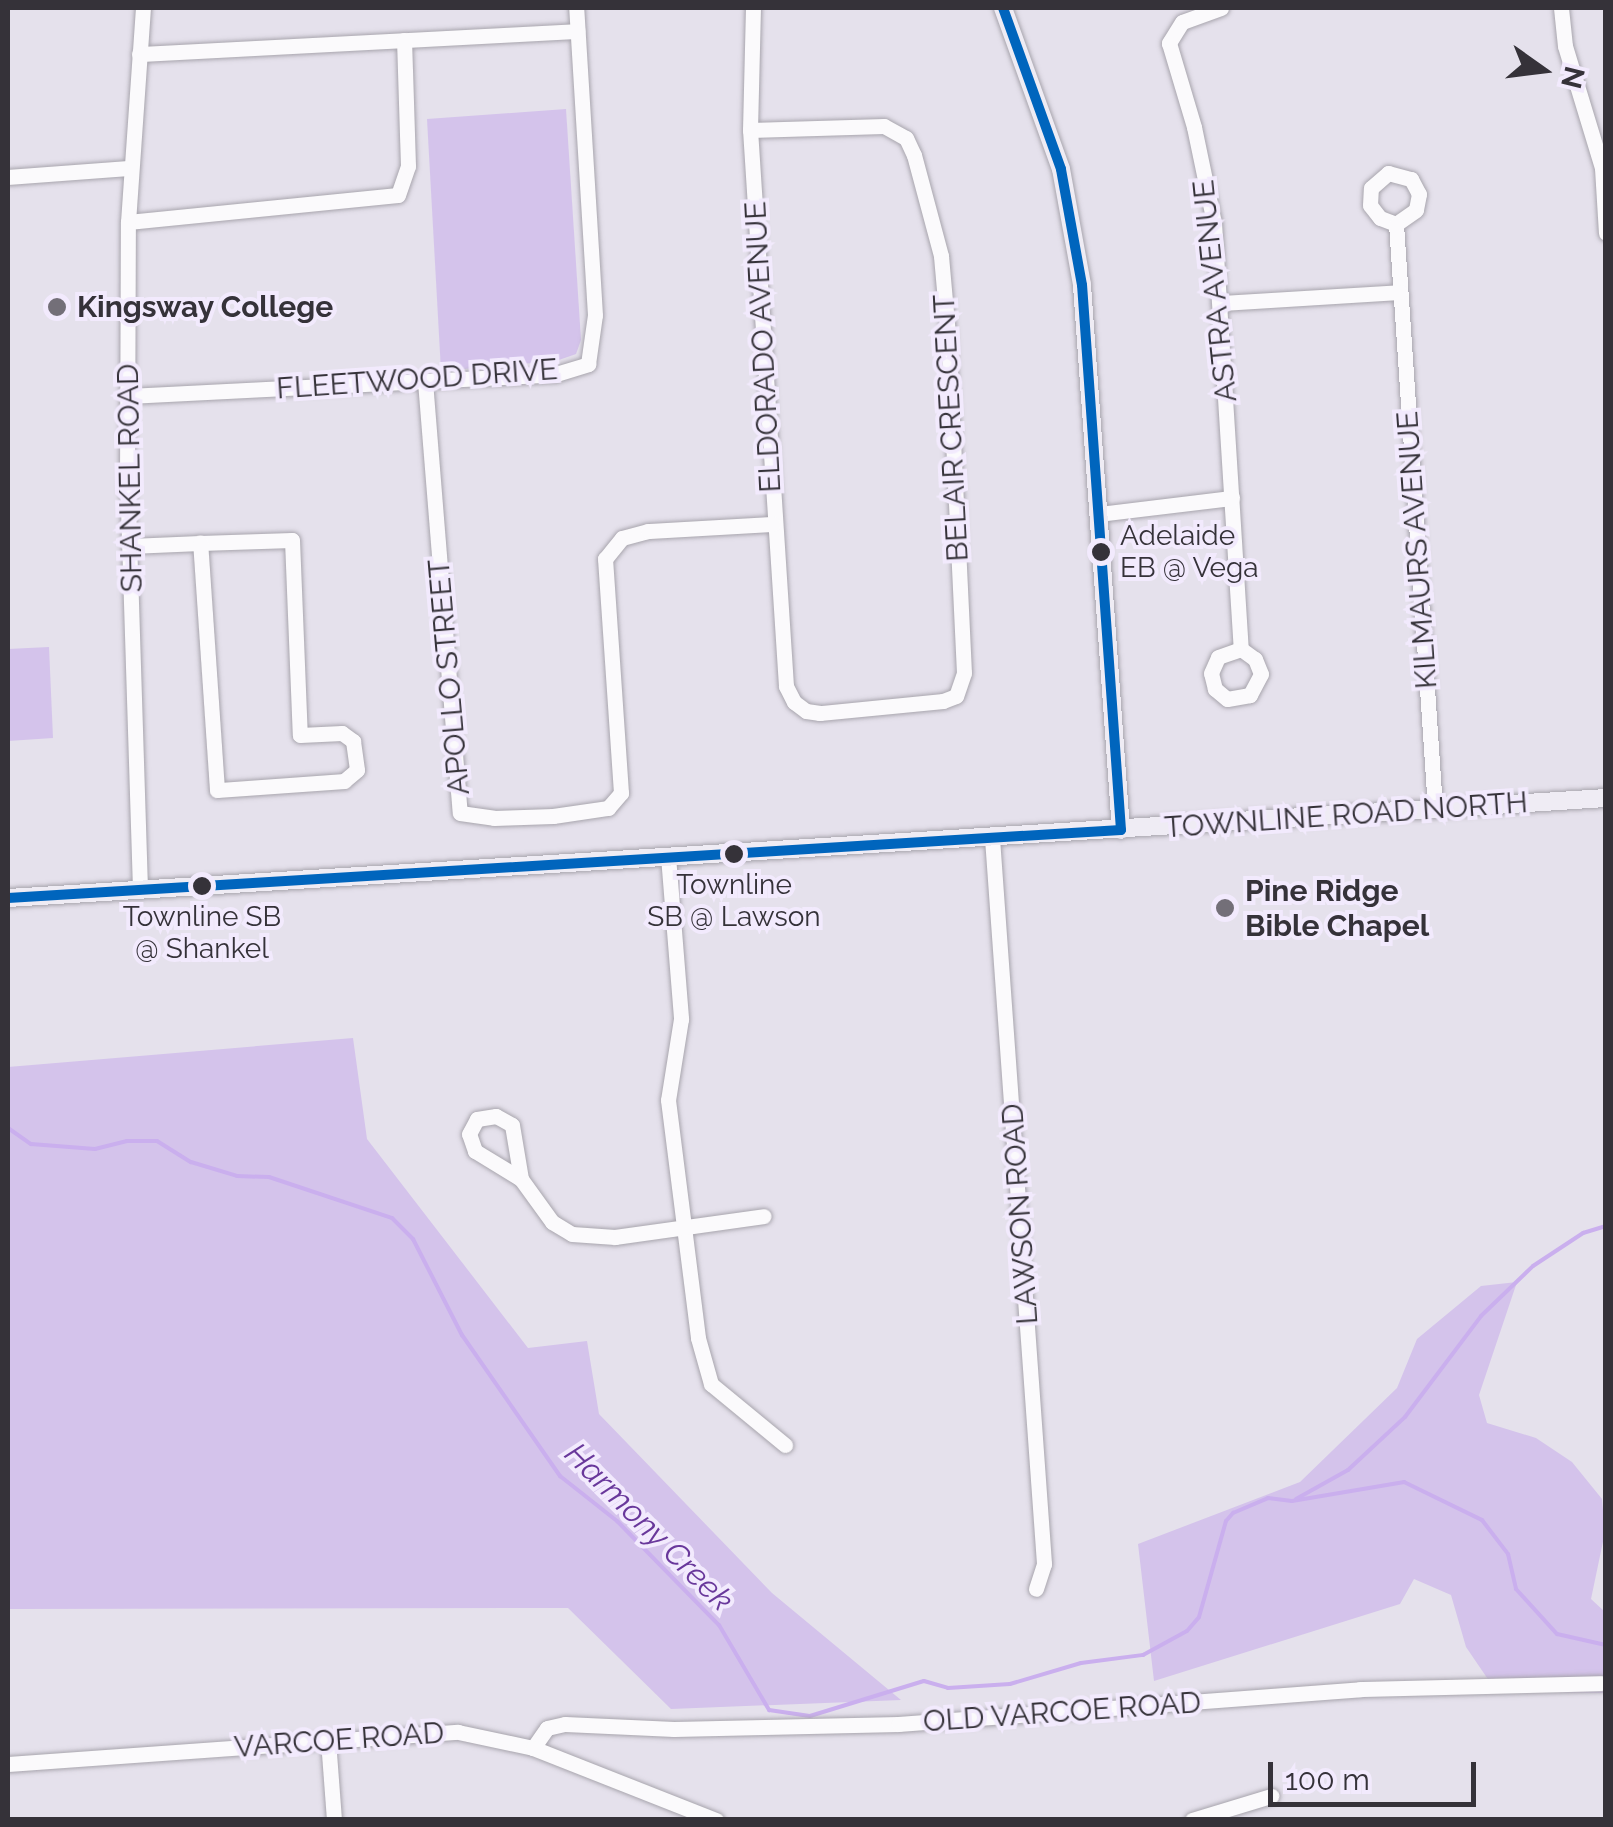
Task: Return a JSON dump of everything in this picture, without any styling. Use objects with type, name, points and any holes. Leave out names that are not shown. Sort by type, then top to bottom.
[{"type":"main road","points":[[1003,8],[1050,133],[1071,212],[1082,285],[1121,830]]},
{"type":"main road","name":"TOWNLINE ROAD NORTH","points":[[8,898],[1606,798]]},
{"type":"street","name":"SHANKEL ROAD","points":[[140,890],[130,546],[128,168],[143,8]]},
{"type":"street","name":"FLEETWOOD DRIVE","points":[[128,396],[556,374],[588,364],[595,314],[576,8]]},
{"type":"street","name":"ELDORADO AVENUE","points":[[753,8],[750,130],[786,686]]},
{"type":"street","name":"ASTRA AVENUE","points":[[1221,8],[1194,15],[1175,30],[1170,55],[1194,127],[1214,223],[1241,649]]},
{"type":"street","points":[[1562,8],[1574,82],[1599,154],[1606,234]]},
{"type":"street","points":[[139,54],[577,31]]},
{"type":"street","points":[[128,222],[398,195],[408,166],[404,40]]},
{"type":"street","name":"BELAIR CRESCENT","points":[[750,130],[896,129],[914,154],[924,186],[945,294],[962,685],[956,696],[943,701],[820,712],[806,711],[794,702],[786,686]]},
{"type":"street","points":[[8,176],[128,168]]},
{"type":"street","name":"KILMAURS AVENUE","points":[[1396,224],[1435,808]]},
{"type":"street","points":[[1221,303],[1400,292]]},
{"type":"street","name":"APOLLO STREET","points":[[425,381],[460,813],[494,818],[608,808],[621,793],[605,559],[622,538],[648,531],[773,524]]},
{"type":"street","points":[[1099,514],[1232,498]]},
{"type":"street","points":[[130,546],[200,543],[292,540],[300,735],[342,733],[353,741],[357,770],[344,781],[216,790],[200,543]]},
{"type":"street","name":"LAWSON ROAD","points":[[992,838],[1044,1564],[1036,1589]]},
{"type":"street","points":[[668,856],[681,1018],[668,1100],[698,1338],[711,1384],[785,1446]]},
{"type":"street","points":[[521,1179],[552,1222],[572,1234],[615,1237],[764,1216]]},
{"type":"street","name":"OLD VARCOE ROAD","points":[[533,1748],[547,1728],[565,1724],[674,1729],[899,1724],[1360,1689],[1600,1683]]},
{"type":"street","name":"VARCOE ROAD","points":[[8,1764],[458,1732],[533,1748],[716,1820]]},
{"type":"street","points":[[328,1740],[334,1820]]},
{"type":"street","points":[[1192,1820],[1271,1796]]},
{"type":"shaded area","points":[[566,109],[581,340],[576,354],[556,361],[441,371],[427,119]]},
{"type":"shaded area","points":[[49,647],[53,738],[8,741],[8,649]]},
{"type":"shaded area","points":[[353,1038],[367,1139],[528,1348],[587,1341],[599,1414],[772,1593],[901,1700],[671,1709],[568,1608],[8,1609],[8,1067]]},
{"type":"shaded area","points":[[1517,1282],[1479,1395],[1487,1423],[1536,1438],[1572,1462],[1602,1499],[1605,1532],[1591,1599],[1605,1612],[1605,1693],[1496,1691],[1466,1647],[1451,1595],[1414,1579],[1400,1604],[1154,1681],[1138,1544],[1300,1482],[1397,1388],[1417,1339],[1481,1286]]},
{"type":"waterway","name":"Harmony Creek","points":[[8,1128],[31,1144],[95,1149],[127,1141],[157,1141],[191,1162],[237,1176],[269,1177],[392,1218],[413,1239],[462,1335],[560,1476],[617,1521],[719,1625],[769,1710],[810,1716],[924,1681],[948,1688],[1010,1684],[1081,1663],[1143,1655],[1187,1631],[1199,1617],[1226,1521],[1233,1513],[1268,1498],[1292,1501],[1404,1482],[1482,1520],[1508,1554],[1516,1589],[1557,1634],[1606,1645]]},
{"type":"waterway","points":[[1296,1499],[1348,1470],[1405,1417],[1481,1316],[1533,1266],[1583,1233],[1606,1226]]},
{"type":"transit line","points":[[8,898],[1121,830],[1082,285],[1061,169],[1003,8]]},
{"type":"place","name":"Kingsway College","points":[[57,307]]},
{"type":"place","name":"Adelaide EB @ Vega","points":[[1101,552]]},
{"type":"place","name":"Townline SB @ Lawson","points":[[734,854]]},
{"type":"place","name":"Townline SB @ Shankel","points":[[202,886]]},
{"type":"place","name":"Pine Ridge Bible Chapel","points":[[1225,908]]}]
